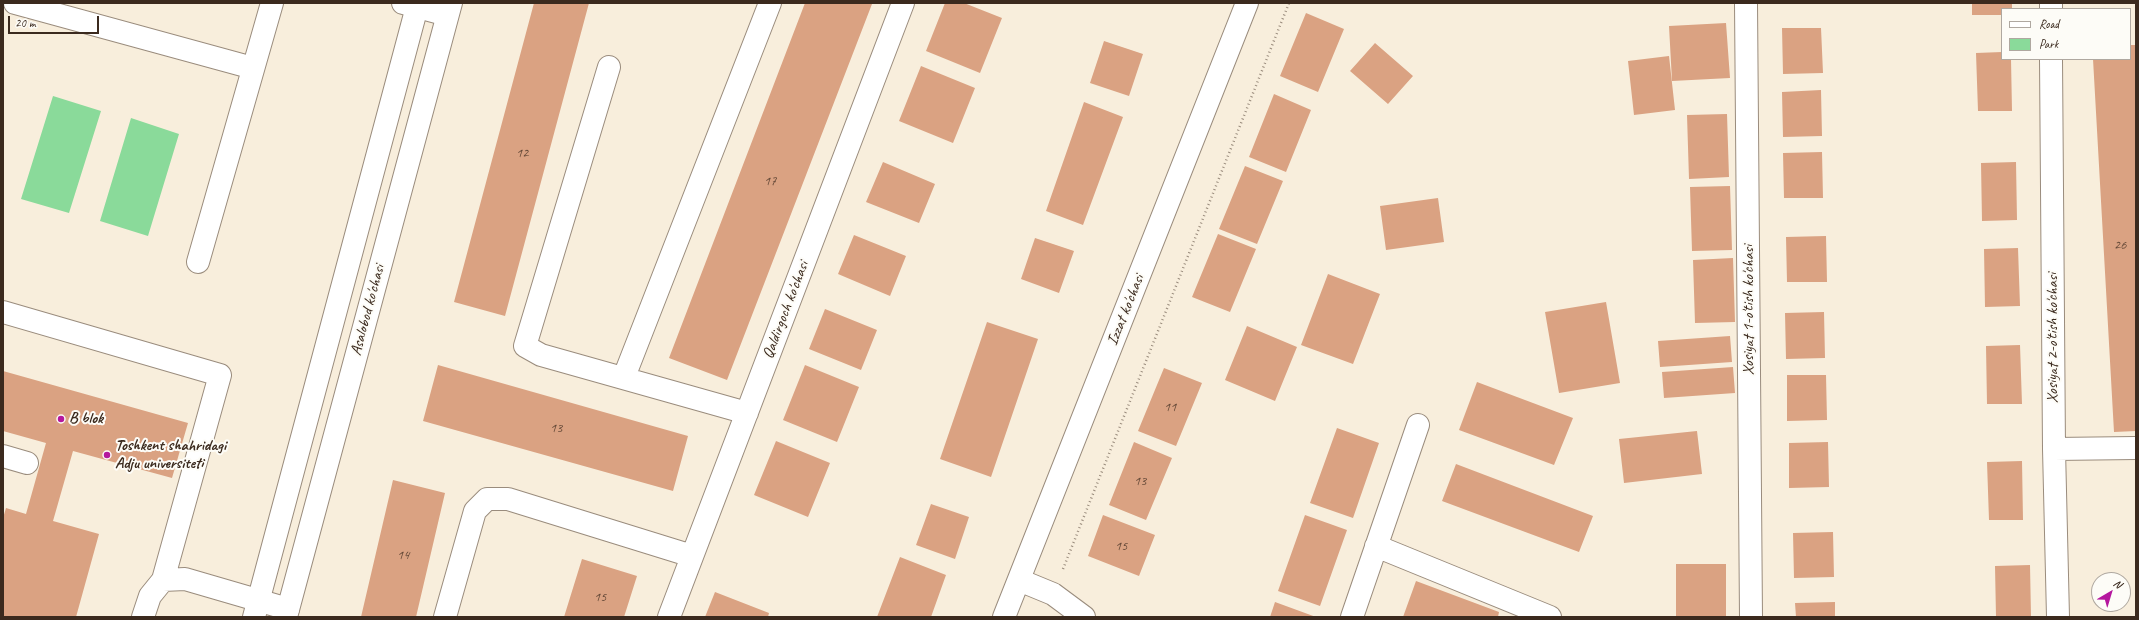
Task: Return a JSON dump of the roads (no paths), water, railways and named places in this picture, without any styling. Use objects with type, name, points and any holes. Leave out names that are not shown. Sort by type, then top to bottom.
[{"type":"main road","points":[[15,3],[253,68]]},
{"type":"main road","points":[[198,262],[272,3]]},
{"type":"main road","points":[[624,378],[770,3]]},
{"type":"main road","name":"Qaldirgoch ko'chasi","points":[[669,617],[903,3]]},
{"type":"main road","name":"Izzat ko'chasi","points":[[1004,617],[1247,3]]},
{"type":"main road","name":"Xosiyat 1-o'tish ko'chasi","points":[[1746,3],[1751,617]]},
{"type":"main road","points":[[413,4],[449,9]]},
{"type":"main road","name":"Asalobod ko'chasi","points":[[257,609],[413,4]]},
{"type":"main road","name":"Asalobod ko'chasi","points":[[287,613],[449,9]]},
{"type":"main road","name":"Xosiyat 2-o'tish ko'chasi","points":[[2051,60],[2054,449],[2058,617]]},
{"type":"main road","points":[[609,67],[526,346],[541,355],[747,413]]},
{"type":"main road","points":[[3,312],[220,375],[163,580],[150,596],[143,617]]},
{"type":"main road","points":[[1352,617],[1418,425]]},
{"type":"main road","points":[[2054,449],[2136,448]]},
{"type":"main road","points":[[3,456],[27,462]]},
{"type":"main road","points":[[445,617],[475,511],[487,499],[508,499],[692,556]]},
{"type":"main road","points":[[1376,546],[1550,617]]},
{"type":"main road","points":[[163,580],[185,579],[257,609],[287,613]]},
{"type":"main road","points":[[1019,580],[1053,594],[1084,617]]},
{"type":"place","name":"B blok","points":[[61,419]]},
{"type":"place","name":"Toshkent shahridagi Adju universiteti","points":[[107,455]]}]
